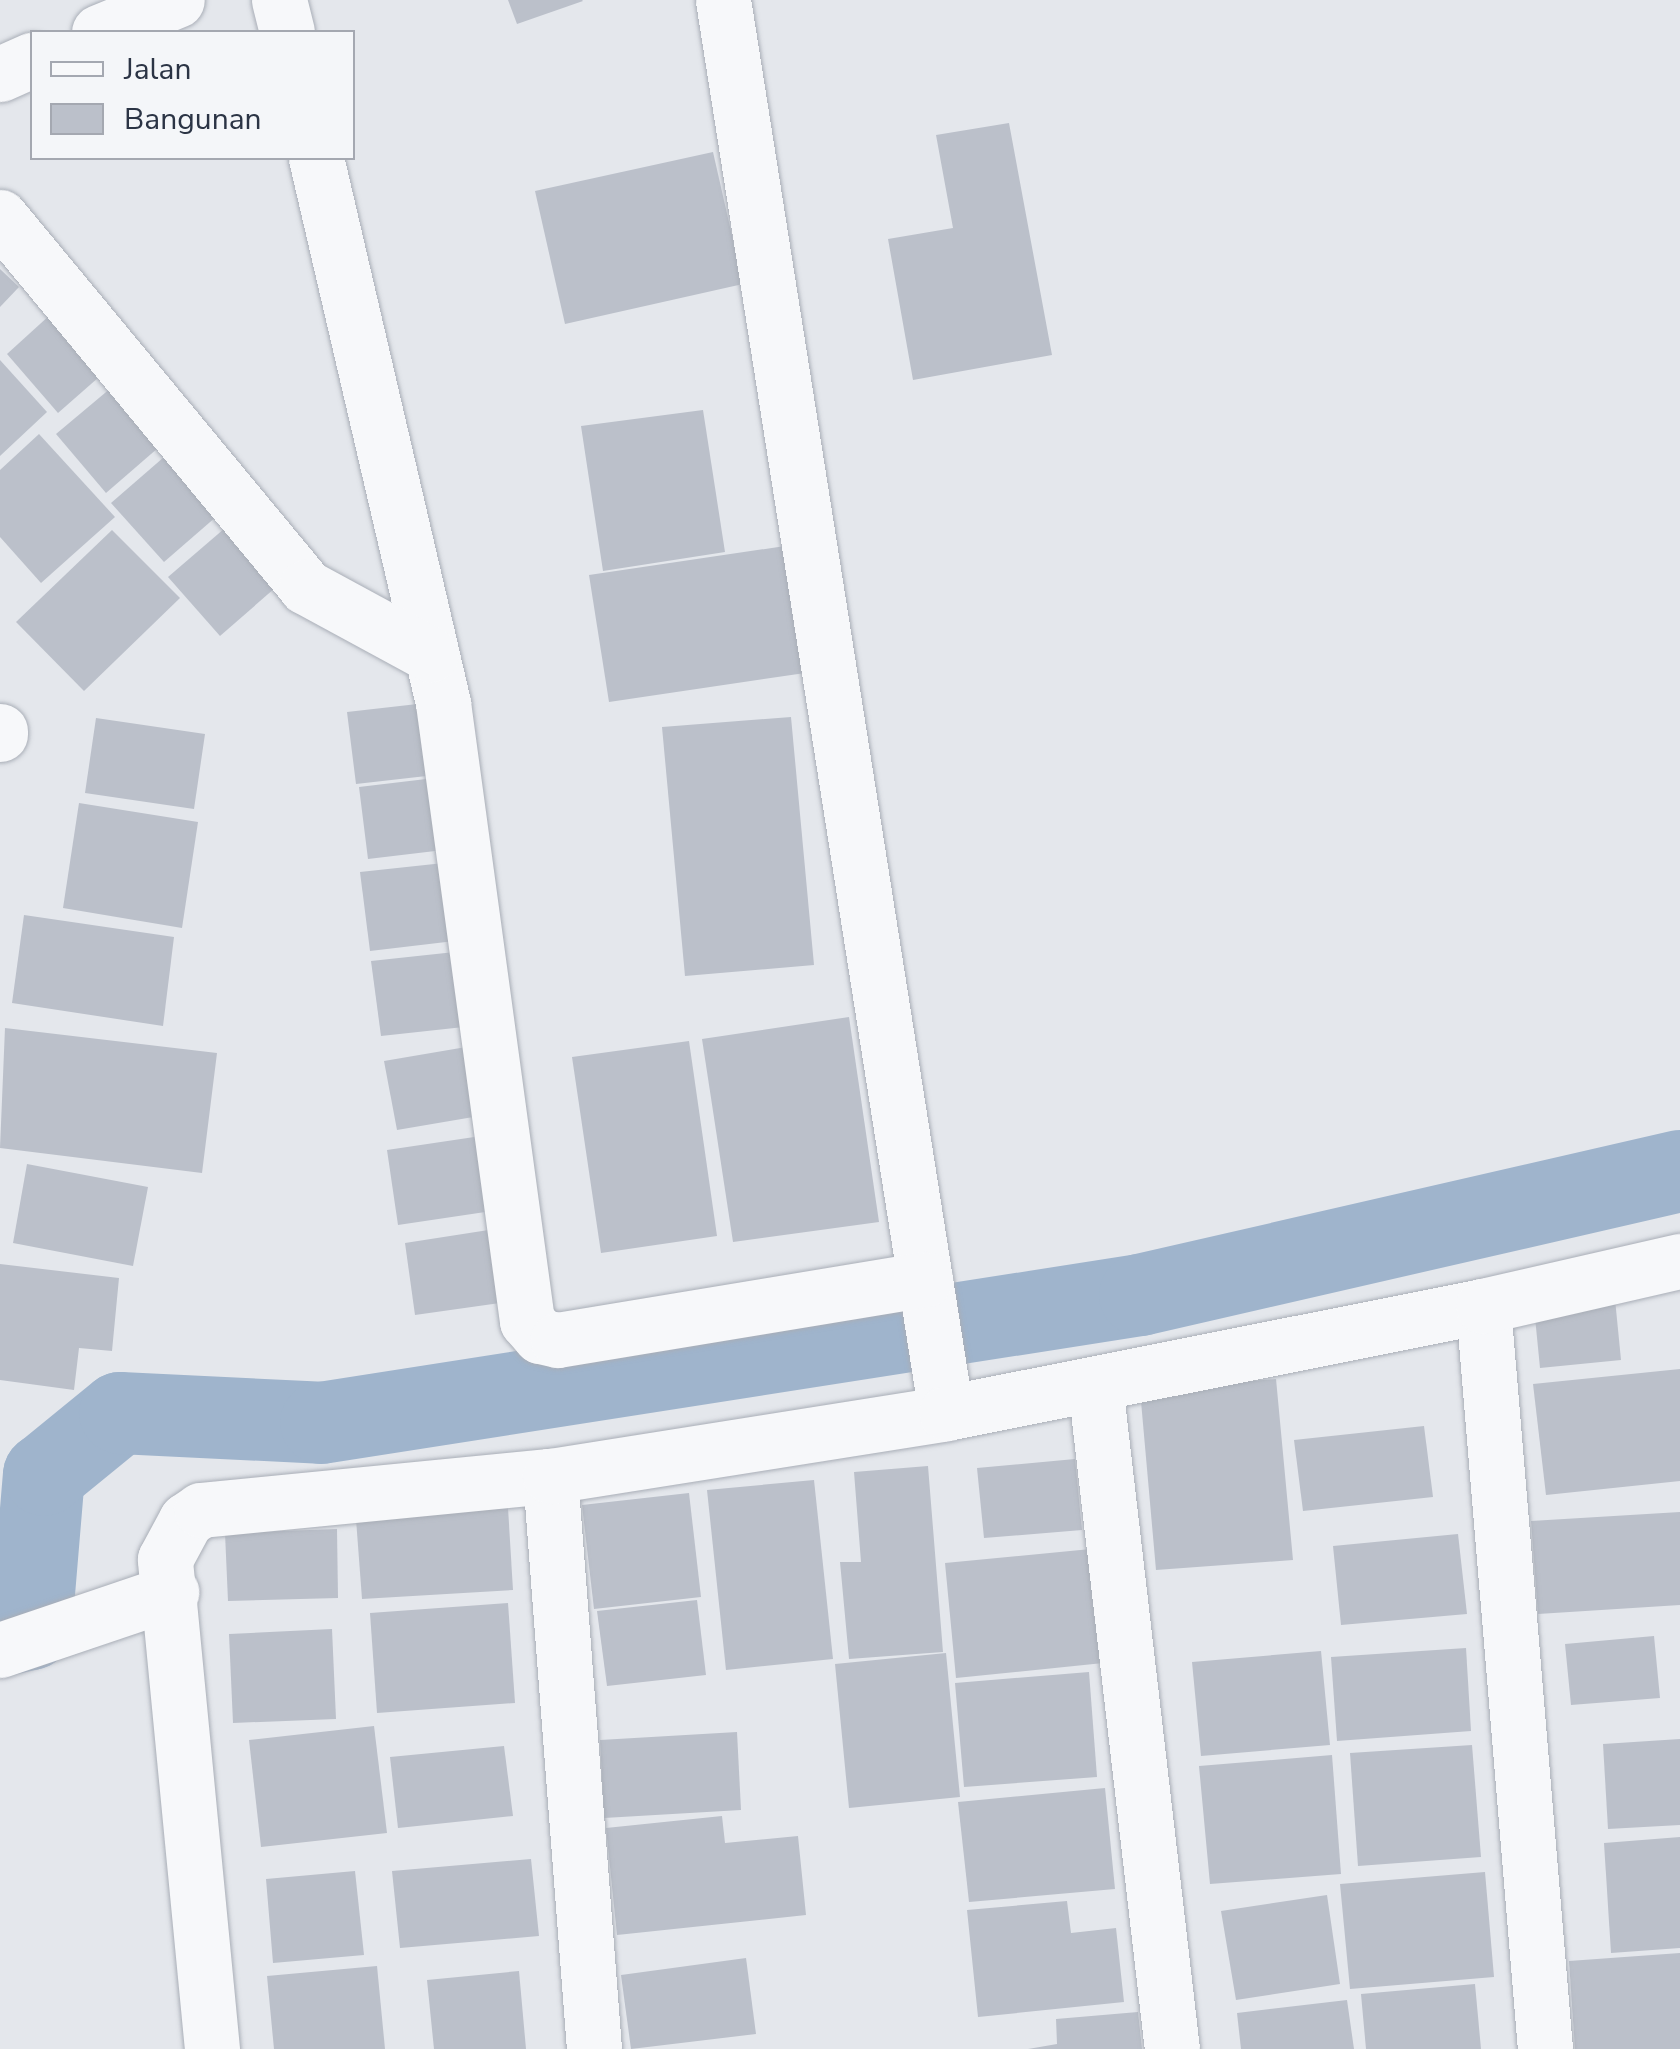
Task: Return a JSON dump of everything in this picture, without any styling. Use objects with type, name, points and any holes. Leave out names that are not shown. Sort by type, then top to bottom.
[{"type":"street","points":[[104,30],[177,0]]},
{"type":"street","points":[[280,0],[287,30]]},
{"type":"street","points":[[724,0],[946,1413]]},
{"type":"street","points":[[0,74],[30,61]]},
{"type":"street","points":[[316,160],[442,703],[485,989],[526,1321],[540,1336],[558,1340],[926,1291]]},
{"type":"street","points":[[0,217],[306,587],[431,655]]},
{"type":"street","points":[[212,2049],[165,1558],[186,1520],[201,1510],[550,1476],[946,1413],[1482,1306],[1680,1260]]},
{"type":"street","points":[[1482,1306],[1546,2049]]},
{"type":"street","points":[[1095,1385],[1172,2049]]},
{"type":"street","points":[[550,1476],[594,2049]]},
{"type":"street","points":[[0,1650],[171,1592]]},
{"type":"building","points":[[508,0],[582,0],[583,1],[517,24]]},
{"type":"building","points":[[1009,123],[1052,355],[913,380],[888,239],[953,228],[936,135]]},
{"type":"building","points":[[713,152],[743,284],[565,324],[535,191]]},
{"type":"building","points":[[0,269],[19,287],[0,307]]},
{"type":"building","points":[[62,304],[115,363],[58,413],[7,354]]},
{"type":"building","points":[[0,360],[47,412],[0,456]]},
{"type":"building","points":[[124,377],[173,435],[106,493],[56,434]]},
{"type":"building","points":[[703,410],[725,552],[603,571],[581,426]]},
{"type":"building","points":[[39,434],[115,517],[41,583],[0,537],[0,470]]},
{"type":"building","points":[[179,444],[232,503],[164,562],[111,503]]},
{"type":"building","points":[[239,516],[290,575],[220,636],[168,577]]},
{"type":"building","points":[[112,530],[180,598],[84,691],[16,622]]},
{"type":"building","points":[[785,546],[805,673],[609,702],[589,575]]},
{"type":"building","points":[[435,702],[444,774],[356,784],[347,712]]},
{"type":"building","points":[[791,717],[814,965],[685,976],[662,727]]},
{"type":"building","points":[[96,718],[205,734],[194,809],[85,793]]},
{"type":"building","points":[[443,777],[452,849],[368,859],[359,787]]},
{"type":"building","points":[[79,803],[198,822],[182,928],[63,908]]},
{"type":"building","points":[[453,862],[463,940],[370,951],[360,872]]},
{"type":"building","points":[[24,915],[174,937],[163,1026],[12,1003]]},
{"type":"building","points":[[464,951],[473,1026],[381,1036],[371,961]]},
{"type":"building","points":[[849,1017],[879,1222],[733,1242],[702,1039]]},
{"type":"building","points":[[5,1028],[217,1053],[202,1173],[0,1148]]},
{"type":"building","points":[[689,1041],[717,1236],[601,1253],[572,1057]]},
{"type":"building","points":[[472,1046],[485,1115],[397,1130],[384,1061]]},
{"type":"building","points":[[481,1136],[492,1211],[398,1225],[387,1150]]},
{"type":"building","points":[[27,1164],[148,1187],[133,1266],[13,1243]]},
{"type":"building","points":[[495,1229],[507,1302],[415,1315],[405,1243]]},
{"type":"building","points":[[0,1264],[119,1278],[112,1351],[79,1348],[74,1390],[0,1380]]},
{"type":"building","points":[[1615,1299],[1621,1360],[1540,1368],[1534,1307]]},
{"type":"building","points":[[1680,1369],[1680,1481],[1546,1495],[1533,1384]]},
{"type":"building","points":[[1276,1379],[1293,1560],[1156,1570],[1140,1390]]},
{"type":"building","points":[[1424,1426],[1433,1497],[1303,1511],[1294,1440]]},
{"type":"building","points":[[1075,1459],[1082,1530],[984,1538],[977,1468]]},
{"type":"building","points":[[928,1466],[943,1652],[849,1659],[840,1562],[861,1562],[854,1472]]},
{"type":"building","points":[[814,1480],[833,1659],[726,1670],[707,1490]]},
{"type":"building","points":[[689,1493],[701,1597],[594,1609],[582,1505]]},
{"type":"building","points":[[508,1508],[513,1590],[362,1599],[356,1519]]},
{"type":"building","points":[[1680,1512],[1680,1605],[1538,1614],[1531,1521]]},
{"type":"building","points":[[337,1529],[338,1598],[228,1601],[225,1533]]},
{"type":"building","points":[[1458,1534],[1467,1614],[1341,1625],[1333,1546]]},
{"type":"building","points":[[1101,1548],[1113,1662],[956,1678],[945,1563]]},
{"type":"building","points":[[697,1600],[706,1675],[607,1686],[597,1611]]},
{"type":"building","points":[[508,1603],[515,1703],[377,1713],[370,1613]]},
{"type":"building","points":[[332,1629],[336,1719],[233,1723],[229,1634]]},
{"type":"building","points":[[1654,1636],[1660,1698],[1571,1705],[1565,1644]]},
{"type":"building","points":[[1466,1648],[1471,1731],[1337,1741],[1331,1657]]},
{"type":"building","points":[[1321,1651],[1330,1745],[1201,1756],[1192,1662]]},
{"type":"building","points":[[946,1653],[960,1797],[849,1808],[835,1664]]},
{"type":"building","points":[[1089,1672],[1097,1777],[964,1787],[955,1683]]},
{"type":"building","points":[[374,1726],[387,1833],[261,1847],[249,1740]]},
{"type":"building","points":[[737,1732],[741,1810],[604,1818],[600,1740]]},
{"type":"building","points":[[1680,1739],[1680,1825],[1608,1829],[1603,1744]]},
{"type":"building","points":[[1472,1745],[1481,1857],[1358,1866],[1350,1753]]},
{"type":"building","points":[[504,1746],[513,1816],[398,1828],[390,1757]]},
{"type":"building","points":[[1332,1755],[1341,1874],[1210,1884],[1199,1766]]},
{"type":"building","points":[[1105,1788],[1115,1889],[969,1902],[958,1802]]},
{"type":"building","points":[[722,1816],[725,1843],[798,1836],[806,1915],[617,1935],[606,1828]]},
{"type":"building","points":[[1680,1837],[1680,1948],[1611,1953],[1604,1843]]},
{"type":"building","points":[[531,1859],[539,1936],[400,1948],[392,1871]]},
{"type":"building","points":[[355,1871],[364,1955],[273,1963],[266,1879]]},
{"type":"building","points":[[1485,1872],[1494,1977],[1350,1989],[1340,1884]]},
{"type":"building","points":[[1327,1895],[1340,1984],[1236,2000],[1221,1911]]},
{"type":"building","points":[[1067,1901],[1071,1933],[1116,1928],[1124,2002],[978,2017],[967,1910]]},
{"type":"building","points":[[1680,1953],[1680,2049],[1575,2049],[1569,1961]]},
{"type":"building","points":[[746,1958],[756,2034],[631,2049],[621,1975]]},
{"type":"building","points":[[377,1966],[385,2049],[274,2049],[267,1976]]},
{"type":"building","points":[[519,1971],[526,2049],[434,2049],[427,1980]]},
{"type":"building","points":[[1475,1984],[1481,2049],[1366,2049],[1361,1994]]},
{"type":"building","points":[[1347,2000],[1354,2049],[1241,2049],[1237,2013]]},
{"type":"building","points":[[1138,2012],[1142,2049],[1028,2049],[1057,2044],[1056,2019]]},
{"type":"waterway","points":[[0,1636],[31,1629],[44,1475],[120,1413],[321,1423],[1140,1295],[1680,1171]]}]
